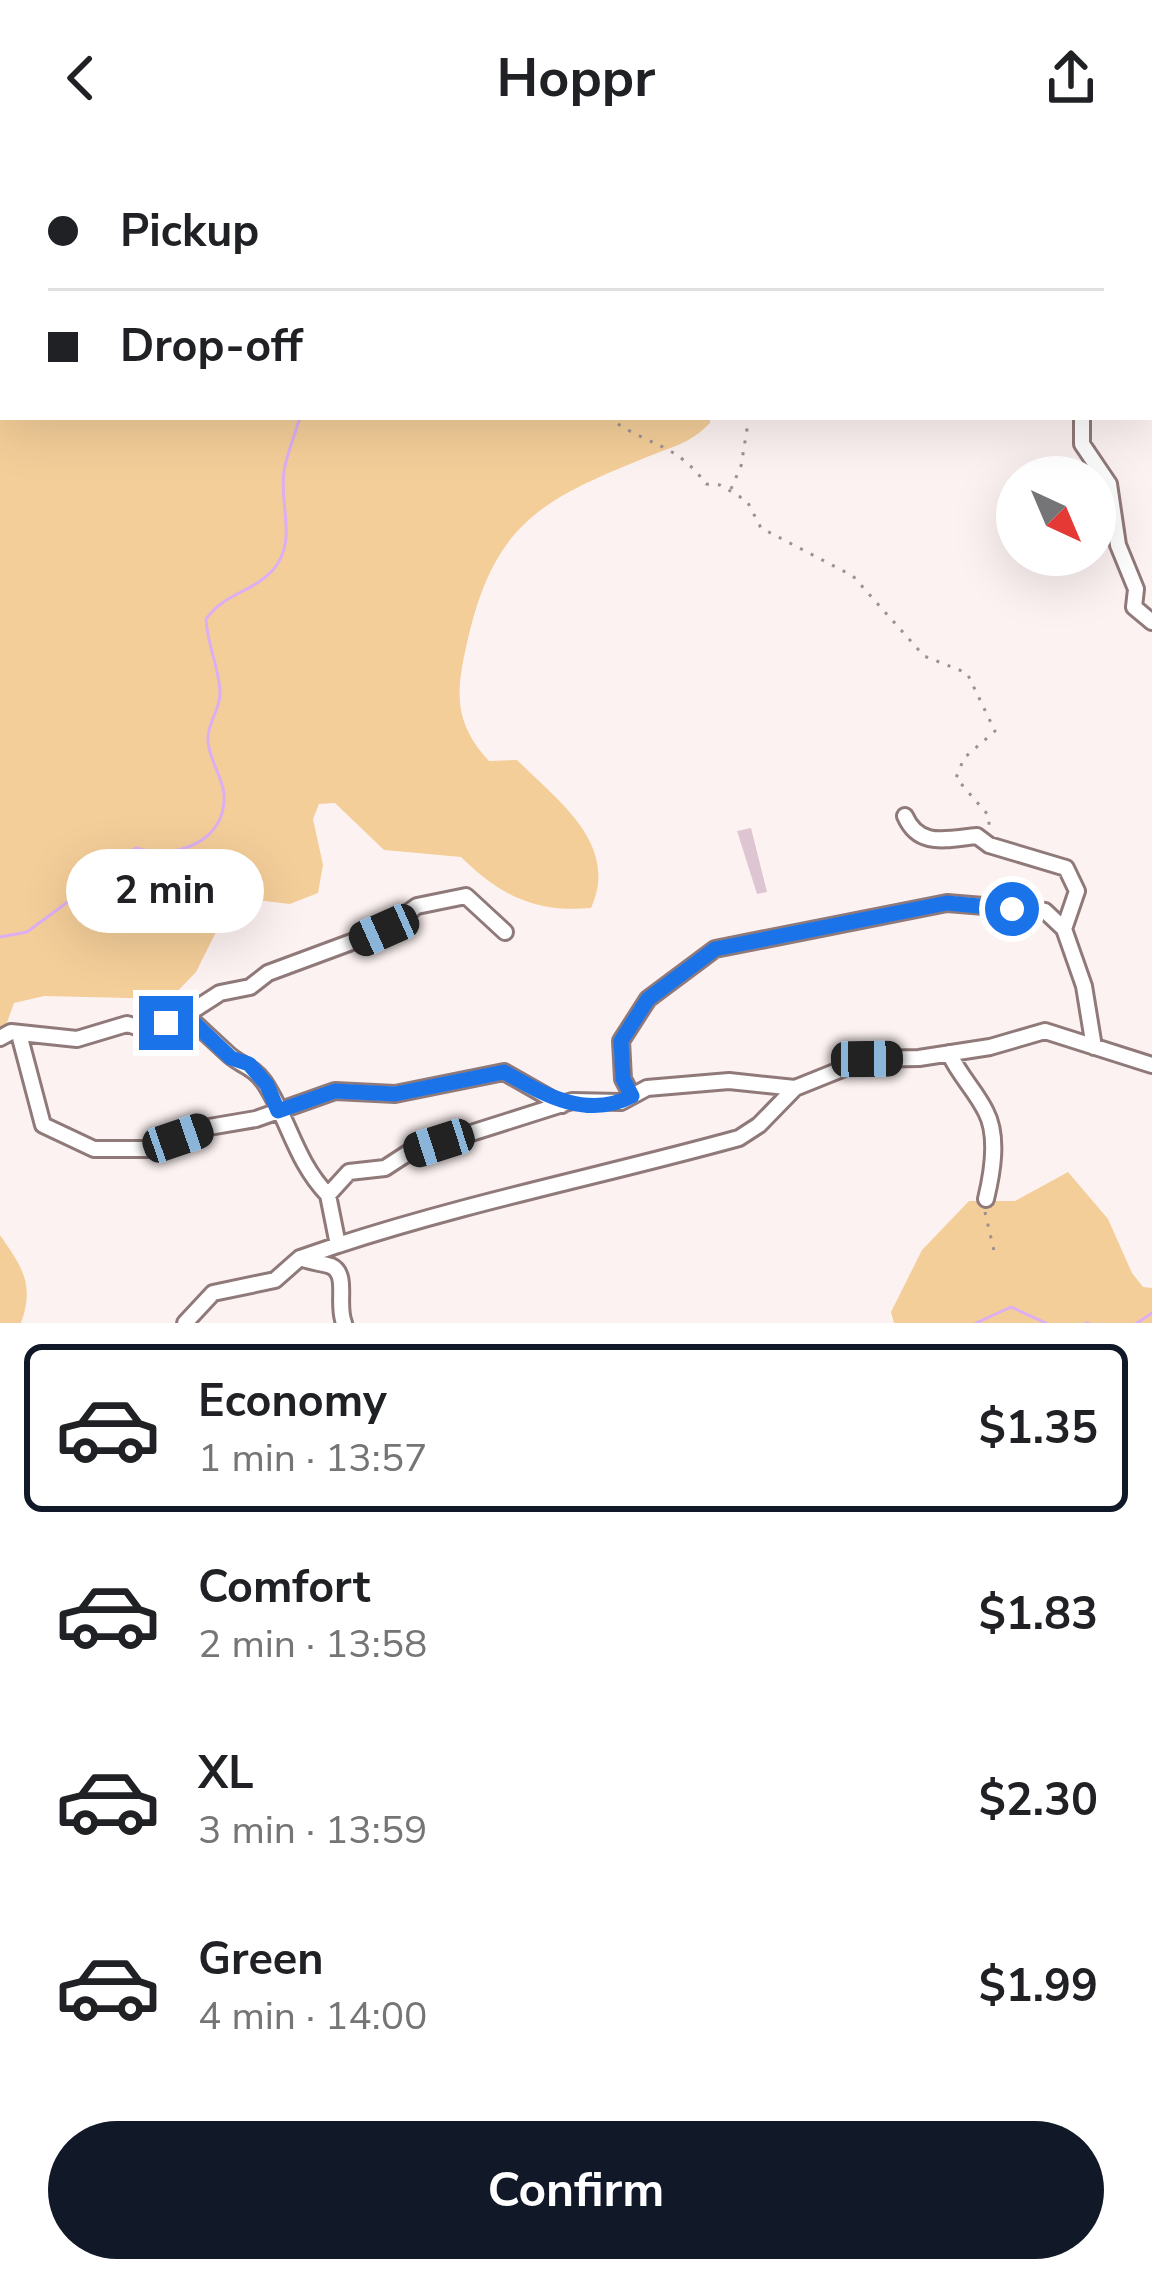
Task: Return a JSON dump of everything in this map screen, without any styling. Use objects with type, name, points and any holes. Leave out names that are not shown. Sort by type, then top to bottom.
[{"type":"street","points":[[1082,420],[1082,444],[1109,484],[1118,544],[1136,589],[1134,607],[1152,622]]},
{"type":"street","points":[[905,816],[914,834],[922,838],[977,836],[989,845],[1066,868],[1078,891],[1064,929]]},
{"type":"street","points":[[0,1038],[19,1034],[77,1040],[127,1024],[146,1030],[186,1015],[220,993],[237,993],[268,973],[384,930],[417,906],[466,896],[505,932]]},
{"type":"street","points":[[632,1096],[623,1079],[621,1041],[648,999],[715,949],[947,903],[1045,911],[1064,929],[1084,986],[1094,1047]]},
{"type":"street","points":[[186,1015],[231,1058],[249,1064],[267,1085],[278,1111],[290,1124],[298,1156],[328,1195],[338,1245]]},
{"type":"street","points":[[182,1322],[212,1293],[275,1280],[300,1258],[338,1245],[496,1197],[549,1189],[739,1138],[759,1125],[795,1088],[867,1059],[949,1053],[1046,1031],[1152,1065]]},
{"type":"street","points":[[19,1034],[43,1125],[94,1149],[146,1149],[335,1091],[395,1094],[504,1072],[562,1105]]},
{"type":"street","points":[[949,1053],[964,1084],[988,1114],[994,1167],[986,1199]]},
{"type":"street","points":[[328,1195],[349,1172],[385,1168],[408,1153],[562,1105],[621,1102],[647,1088],[729,1081],[795,1088]]},
{"type":"street","points":[[300,1258],[332,1266],[340,1274],[338,1305],[344,1323]]},
{"type":"path","points":[[612,420],[629,433],[684,455],[706,484],[730,490],[747,501],[761,528],[864,585],[885,617],[924,656],[967,674],[995,731],[964,758],[956,778],[989,816],[989,845]]},
{"type":"path","points":[[730,490],[741,466],[749,420]]},
{"type":"path","points":[[986,1199],[987,1233],[994,1250]]},
{"type":"shaded area","points":[[0,420],[710,420],[681,444],[578,487],[527,521],[492,569],[467,643],[460,705],[469,733],[489,761],[517,760],[580,825],[597,864],[598,885],[591,908],[553,907],[520,899],[461,857],[384,850],[335,803],[319,804],[313,819],[323,865],[318,893],[290,904],[256,900],[239,906],[217,930],[196,972],[170,999],[44,996],[14,1003],[0,1042]]},
{"type":"shaded area","points":[[1068,1172],[1108,1219],[1132,1273],[1143,1287],[1152,1288],[1152,1323],[894,1323],[891,1312],[922,1250],[969,1201],[1015,1201]]},
{"type":"shaded area","points":[[0,1235],[24,1276],[27,1297],[21,1323],[0,1323]]},
{"type":"building","points":[[751,828],[767,892],[757,894],[737,831]]},
{"type":"waterway","points":[[0,937],[27,932],[69,901],[116,890],[122,855],[136,848],[181,849],[195,844],[217,825],[224,794],[208,740],[220,694],[206,619],[265,577],[280,559],[286,535],[284,471],[299,420]]},
{"type":"waterway","points":[[976,1323],[1011,1307],[1046,1323]]},
{"type":"waterway","points":[[1137,1323],[1152,1313]]},
{"type":"route","points":[[166,1023],[186,1015],[206,1030],[231,1058],[249,1064],[267,1085],[278,1111],[335,1091],[395,1094],[504,1072],[562,1105],[621,1102],[632,1096],[623,1079],[621,1041],[648,999],[715,949],[947,903],[1012,909]]}]
